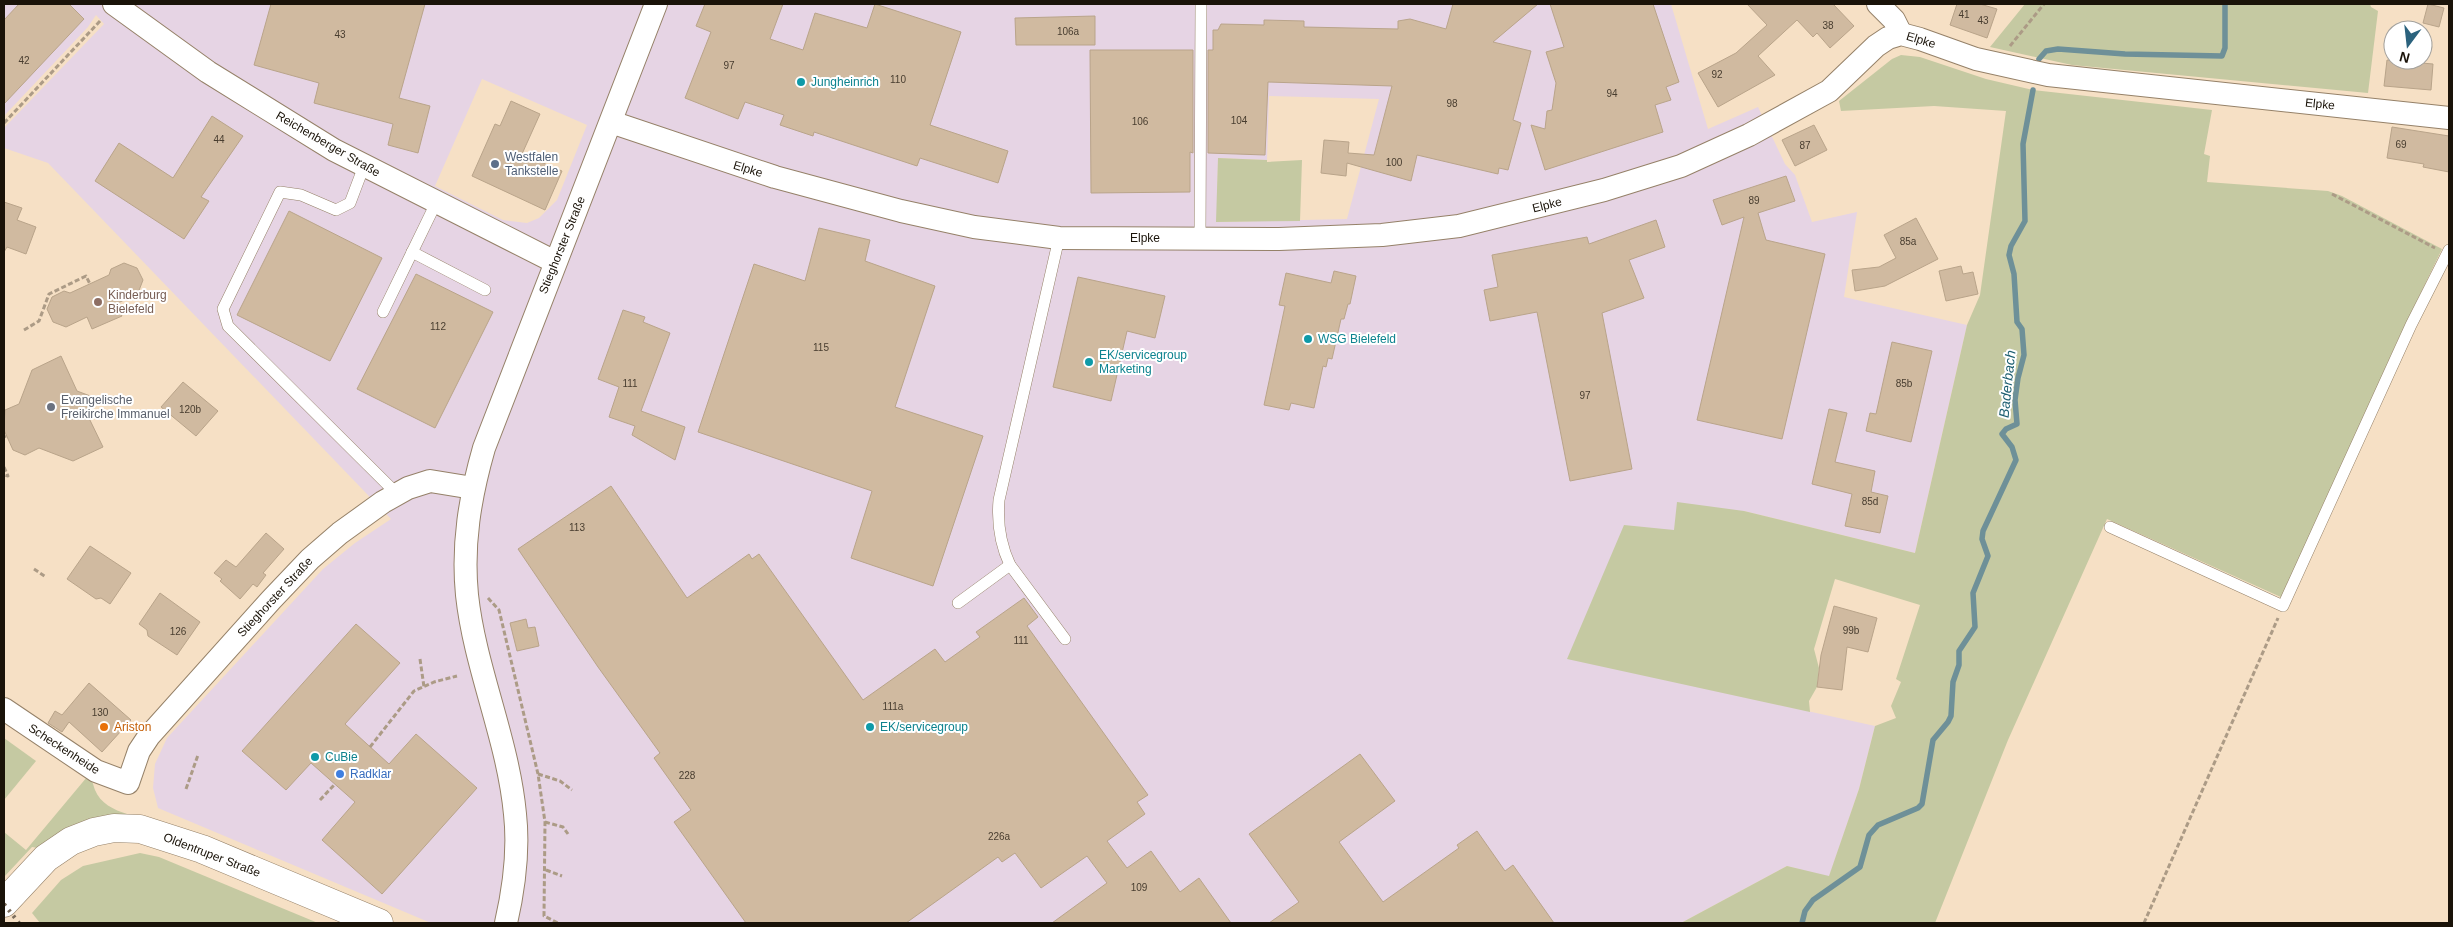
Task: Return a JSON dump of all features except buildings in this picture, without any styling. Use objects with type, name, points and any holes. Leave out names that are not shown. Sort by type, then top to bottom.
[{"type":"street","name":"Reichenberger Straße","points":[[115,4],[208,72],[334,150],[555,262]]},
{"type":"street","name":"Stieghorster Straße","points":[[506,923],[514,876],[517,843],[513,797],[477,653],[467,594],[466,540],[472,488],[484,448],[656,4]]},
{"type":"street","points":[[1878,4],[1894,20],[1901,34]]},
{"type":"street","name":"Elpke","points":[[611,122],[731,164],[901,212],[974,227],[1059,238],[1279,238],[1392,234],[1459,226],[1604,190],[1681,166],[1750,135],[1829,91],[1876,46],[1888,38],[1901,34],[1995,64],[2088,81],[2449,118]]},
{"type":"street","name":"Stieghorster Straße","points":[[128,783],[139,750],[149,736],[271,600],[310,559],[340,533],[395,496],[430,481],[472,488]]},
{"type":"street","name":"Scheckenheide","points":[[4,709],[96,772],[128,783]]},
{"type":"street","name":"Oldentruper Straße","points":[[4,903],[46,858],[71,841],[94,832],[114,828],[140,829],[202,848],[379,923]]},
{"type":"street","name":"Stieghorster Straße","points":[[514,876],[523,923]]},
{"type":"lane","points":[[1200,238],[1202,4]]},
{"type":"lane","points":[[364,166],[350,203],[336,210],[301,195],[280,192],[223,309],[228,326],[316,411],[392,489],[395,496]]},
{"type":"lane","points":[[383,312],[436,203]]},
{"type":"lane","points":[[1059,238],[999,500],[997,518],[1000,536],[1010,565],[1065,639]]},
{"type":"lane","points":[[412,252],[485,290]]},
{"type":"lane","points":[[2110,526],[2283,606],[2411,325],[2448,252]]},
{"type":"lane","points":[[958,603],[1010,565]]},
{"type":"path","points":[[4,123],[115,4]]},
{"type":"path","points":[[1995,64],[2044,4]]},
{"type":"path","points":[[2332,194],[2448,252]]},
{"type":"path","points":[[24,330],[39,321],[49,294],[86,276],[90,284]]},
{"type":"path","points":[[4,467],[8,476],[4,475]]},
{"type":"path","points":[[34,568],[46,577]]},
{"type":"path","points":[[2144,923],[2283,606]]},
{"type":"path","points":[[420,659],[424,687]]},
{"type":"path","points":[[370,746],[414,691],[434,682],[456,676]]},
{"type":"path","points":[[186,789],[198,755]]},
{"type":"path","points":[[538,774],[560,781],[572,790]]},
{"type":"path","points":[[320,800],[335,784]]},
{"type":"path","points":[[544,822],[563,827],[568,834]]},
{"type":"path","points":[[546,870],[562,876]]},
{"type":"shaded area","points":[[4,4],[1671,4],[1708,129],[1758,107],[1785,164],[1795,175],[1812,222],[1857,212],[1844,297],[1967,325],[1915,553],[1744,511],[1674,530],[1568,658],[1875,726],[1859,789],[1829,877],[1787,866],[1681,923],[431,923],[158,808],[153,788],[155,764],[167,738],[323,569],[355,543],[391,519],[48,163],[4,148],[4,128],[104,24],[96,15],[88,27],[4,116]],"holes":[[[482,79],[587,125],[557,200],[539,218],[527,223],[503,220],[435,186]],[[1269,96],[1379,99],[1347,219],[1217,222],[1218,158],[1267,160]]]},
{"type":"green space","points":[[2025,4],[2370,4],[2371,7],[2378,11],[2368,93],[2072,65],[1990,47]]},
{"type":"green space","points":[[1901,55],[1920,57],[1986,79],[2033,90],[2212,110],[2204,154],[2210,156],[2207,182],[2328,191],[2342,196],[2442,249],[2396,344],[2283,598],[2107,519],[2008,740],[1935,923],[1681,923],[1787,866],[1829,876],[1859,789],[1875,726],[1896,718],[1891,706],[1901,682],[1896,679],[1920,605],[1835,579],[1814,649],[1819,668],[1817,687],[1809,701],[1810,712],[1567,659],[1624,525],[1674,530],[1677,502],[1744,511],[1915,553],[1967,325],[1980,295],[2006,111],[1934,106],[1841,111],[1839,101],[1892,59]]},
{"type":"green space","points":[[1218,158],[1267,160],[1267,162],[1302,160],[1300,221],[1216,222]]},
{"type":"green space","points":[[4,738],[36,761],[4,800]]},
{"type":"green space","points":[[87,777],[92,781],[100,799],[112,808],[127,814],[80,824],[60,833],[38,848],[32,847],[4,877],[4,832],[26,850]]},
{"type":"green space","points":[[140,853],[159,857],[318,923],[40,923],[32,913],[61,880],[83,866]]},
{"type":"waterway","name":"Baderbach","points":[[2039,59],[2046,51],[2058,49],[2125,54],[2222,56],[2225,48],[2225,4]]},
{"type":"waterway","name":"Baderbach","points":[[1802,923],[1805,911],[1813,900],[1860,867],[1869,835],[1878,825],[1918,808],[1922,804],[1933,740],[1951,716],[1953,682],[1959,665],[1959,651],[1975,627],[1973,593],[1988,556],[1982,539],[1983,531],[2016,460],[2012,447],[2002,434],[2006,429],[2017,424],[2015,400],[2024,355],[2022,329],[2017,322],[2014,274],[2009,255],[2011,246],[2025,221],[2023,144],[2033,90]]},
{"type":"railway","points":[[4,904],[19,923]]},
{"type":"place","name":"Jungheinrich","points":[[801,82]]},
{"type":"place","name":"Westfalen Tankstelle","points":[[495,164]]},
{"type":"place","name":"Kinderburg Bielefeld","points":[[98,302]]},
{"type":"place","name":"WSG Bielefeld","points":[[1308,339]]},
{"type":"place","name":"EK/servicegroup Marketing","points":[[1089,362]]},
{"type":"place","name":"Evangelische Freikirche Immanuel","points":[[51,407]]},
{"type":"place","name":"Ariston","points":[[104,727]]},
{"type":"place","name":"EK/servicegroup","points":[[870,727]]},
{"type":"place","name":"CuBie","points":[[315,757]]},
{"type":"place","name":"Radklar","points":[[340,774]]}]
